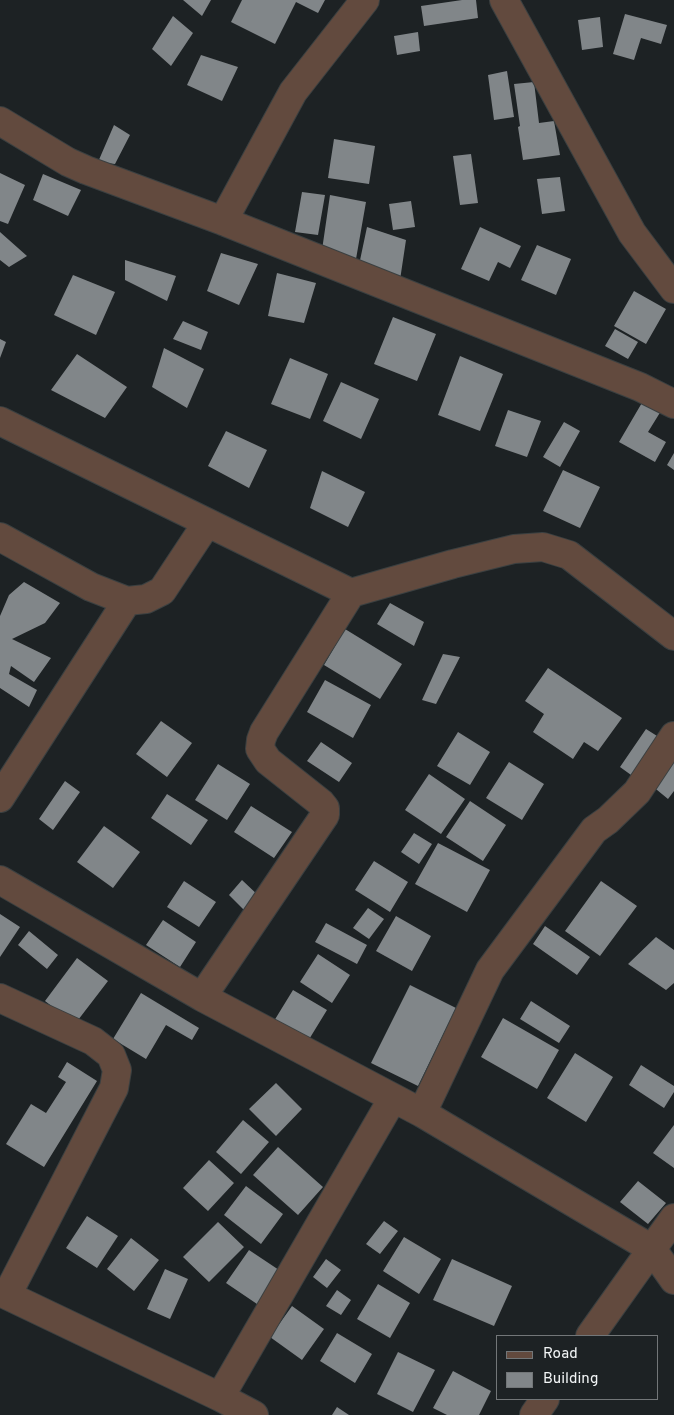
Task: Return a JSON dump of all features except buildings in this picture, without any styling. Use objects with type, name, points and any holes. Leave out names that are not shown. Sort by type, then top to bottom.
[{"type":"street","points":[[223,221],[293,92],[365,0]]},
{"type":"street","points":[[504,0],[632,233],[674,289]]},
{"type":"street","points":[[0,121],[68,162],[86,170],[223,221],[640,387],[674,404]]},
{"type":"street","points":[[0,421],[351,593],[514,549],[543,547],[569,555],[674,636]]},
{"type":"street","points":[[0,537],[91,587],[128,601],[146,599],[162,591],[207,522]]},
{"type":"street","points":[[202,997],[325,815],[325,808],[321,803],[268,761],[260,748],[261,740],[269,724],[351,593]]},
{"type":"street","points":[[0,798],[128,601]]},
{"type":"street","points":[[422,1113],[490,970],[594,830],[608,820],[637,792],[674,736]]},
{"type":"street","points":[[0,880],[202,997],[422,1113],[652,1249],[674,1280]]},
{"type":"street","points":[[0,998],[93,1041],[111,1055],[116,1070],[114,1088],[3,1294],[254,1415]]},
{"type":"street","points":[[220,1397],[393,1098]]},
{"type":"street","points":[[591,1335],[674,1218]]},
{"type":"street","points":[[534,1415],[544,1400]]}]
